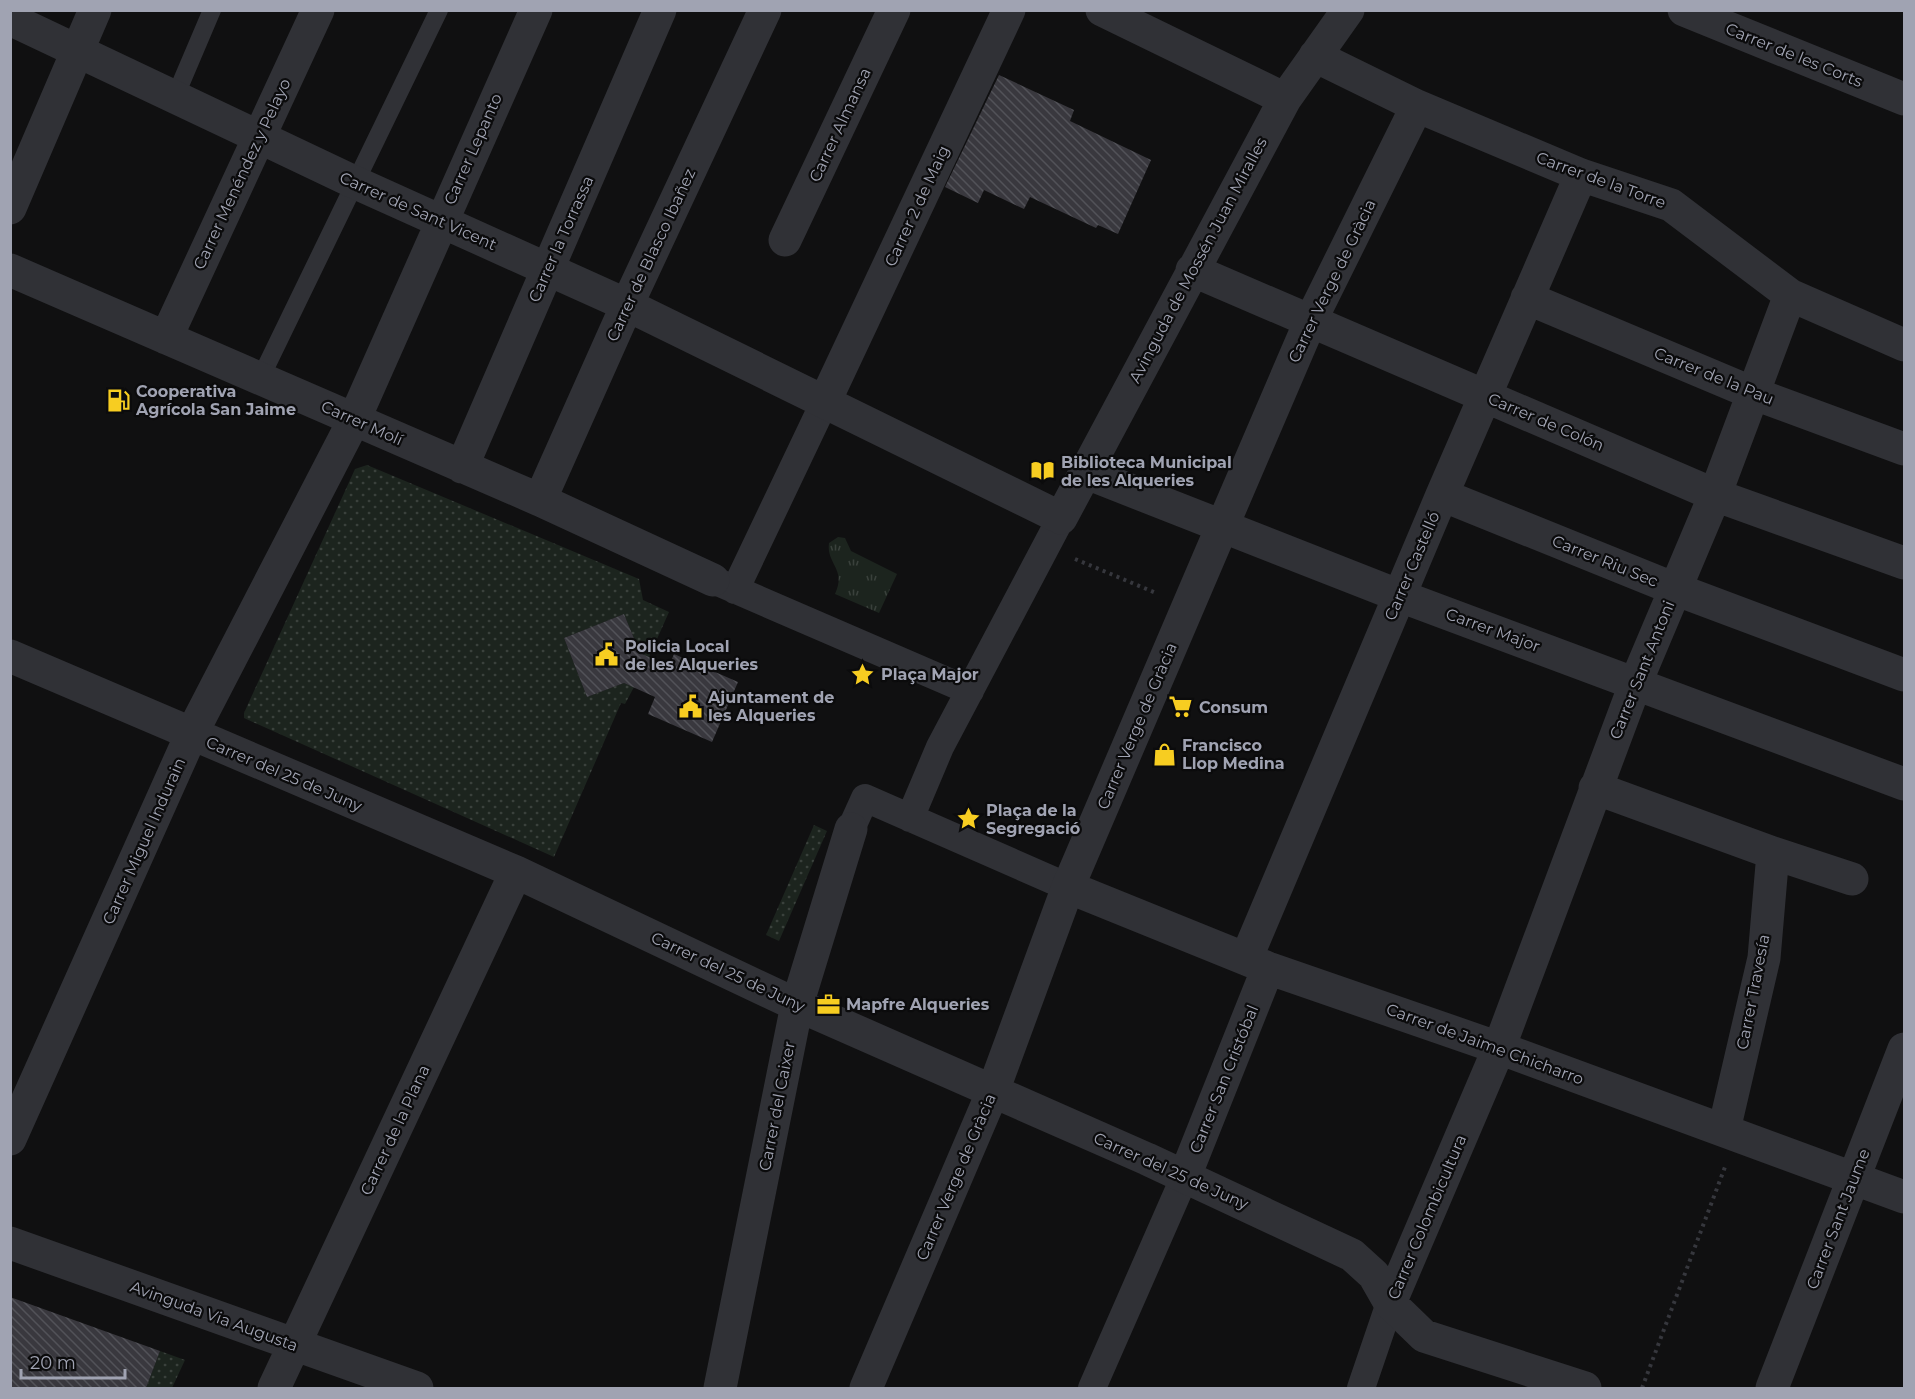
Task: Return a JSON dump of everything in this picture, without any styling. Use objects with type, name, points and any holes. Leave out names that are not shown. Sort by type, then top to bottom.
[{"type":"street","points":[[10,208],[95,10]]},
{"type":"street","name":"Carrer Menéndez y Pelayo","points":[[166,338],[257,137],[318,10]]},
{"type":"street","name":"Carrer Lepanto","points":[[354,420],[536,10]]},
{"type":"street","name":"Carrer la Torrassa","points":[[462,467],[660,10]]},
{"type":"street","name":"Carrer de Blasco Ibañez","points":[[540,500],[627,305],[765,10]]},
{"type":"street","name":"Carrer Almansa","points":[[785,240],[894,10]]},
{"type":"street","name":"Carrer 2 de Maig","points":[[825,401],[1009,10]]},
{"type":"street","points":[[1102,10],[1285,99]]},
{"type":"street","name":"Avinguda de Mossén Juan Miralles","points":[[1061,518],[1285,99],[1348,10]]},
{"type":"street","name":"Carrer de les Corts","points":[[1684,10],[1905,99]]},
{"type":"street","name":"Carrer de Sant Vicent","points":[[10,19],[354,182],[441,220],[547,271],[627,305],[825,401]]},
{"type":"street","name":"Carrer de la Torre","points":[[1315,56],[1417,106],[1581,175],[1671,205],[1790,295],[1905,345]]},
{"type":"street","name":"Carrer Verge de Gràcia","points":[[866,1389],[993,1091],[1068,887],[1187,606],[1310,322],[1417,106]]},
{"type":"street","name":"Carrer Castelló","points":[[1257,963],[1400,596],[1581,175]]},
{"type":"street","name":"Carrer Molí","points":[[10,270],[540,500],[724,585]]},
{"type":"street","name":"Carrer de Colón","points":[[1192,270],[1715,495],[1905,563]]},
{"type":"street","name":"Carrer Sant Antoni","points":[[1499,1048],[1636,681],[1715,495],[1755,394],[1790,295]]},
{"type":"street","name":"Carrer de la Pau","points":[[1527,298],[1755,394],[1905,449]]},
{"type":"street","points":[[910,818],[940,747],[970,691],[1061,518],[825,401],[724,585],[970,691]]},
{"type":"street","name":"Carrer Miguel Indurain","points":[[10,1139],[191,735],[354,420]]},
{"type":"street","name":"Carrer Major","points":[[1084,472],[1400,596],[1636,681],[1905,784]]},
{"type":"street","name":"Carrer Riu Sec","points":[[1442,495],[1675,589],[1905,675]]},
{"type":"street","name":"Carrer del 25 de Juny","points":[[10,656],[516,872],[797,1005],[1185,1176],[1352,1255],[1374,1275],[1390,1303],[1424,1336],[1585,1389]]},
{"type":"street","points":[[1595,788],[1773,853],[1852,879]]},
{"type":"street","points":[[851,829],[865,798],[1068,887]]},
{"type":"street","name":"Carrer del Caixer","points":[[720,1389],[797,1005],[851,829]]},
{"type":"street","name":"Carrer Travesía","points":[[1730,1132],[1764,958],[1773,853]]},
{"type":"street","name":"Carrer de la Plana","points":[[274,1389],[516,872]]},
{"type":"street","name":"Carrer de Jaime Chicharro","points":[[1068,887],[1257,963],[1499,1048],[1905,1197]]},
{"type":"street","name":"Carrer San Cristóbal","points":[[1092,1389],[1185,1176],[1257,963]]},
{"type":"street","name":"Carrer Colombicultura","points":[[1361,1389],[1390,1303],[1499,1048]]},
{"type":"street","name":"Carrer Sant Jaume","points":[[1772,1389],[1905,1049]]},
{"type":"street","name":"Avinguda Via Augusta","points":[[10,1243],[417,1389]]},
{"type":"lane","points":[[175,98],[212,10]]},
{"type":"lane","points":[[260,379],[439,10]]},
{"type":"path","points":[[1064,555],[1187,606]]},
{"type":"path","points":[[1642,1389],[1730,1132]]},
{"type":"green space","points":[[367,465],[639,579],[643,600],[669,612],[649,657],[640,653],[624,614],[564,638],[587,697],[624,683],[634,687],[625,704],[621,703],[554,857],[244,718],[244,713],[355,469]]},
{"type":"green space","points":[[838,537],[845,538],[851,551],[897,574],[879,613],[835,594],[839,578],[830,556],[829,543]]},
{"type":"green space","points":[[814,825],[827,831],[779,941],[766,935]]},
{"type":"green space","points":[[160,1351],[185,1360],[172,1388],[146,1388]]},
{"type":"building","points":[[999,75],[1074,110],[1070,121],[1151,160],[1118,234],[1098,225],[1096,228],[1030,197],[1024,209],[984,190],[978,203],[945,187]]},
{"type":"building","points":[[624,614],[640,653],[669,666],[674,654],[738,682],[712,742],[648,714],[655,697],[624,683],[587,697],[564,638]]},
{"type":"building","points":[[10,1297],[160,1351],[146,1388],[10,1388]]},
{"type":"place","name":"Cooperativa Agrícola San Jaime","points":[[118,400]]},
{"type":"place","name":"Biblioteca Municipal de les Alqueries","points":[[1043,471]]},
{"type":"place","name":"Policia Local de les Alqueries","points":[[607,655]]},
{"type":"place","name":"Plaça Major","points":[[863,674]]},
{"type":"place","name":"Ajuntament de les Alqueries","points":[[690,706]]},
{"type":"place","name":"Consum","points":[[1181,707]]},
{"type":"place","name":"Francisco Llop Medina","points":[[1164,754]]},
{"type":"place","name":"Plaça de la Segregació","points":[[968,819]]},
{"type":"place","name":"Mapfre Alqueries","points":[[828,1004]]}]
